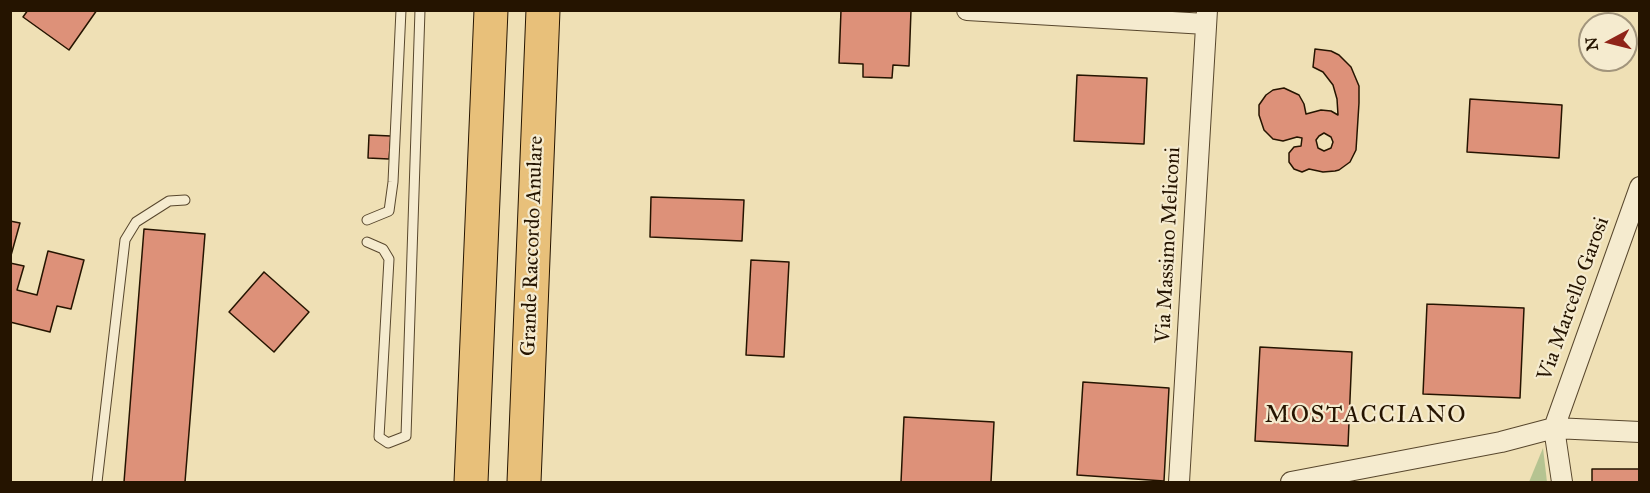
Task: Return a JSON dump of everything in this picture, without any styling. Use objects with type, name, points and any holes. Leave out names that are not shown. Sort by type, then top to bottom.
[{"type":"highway","points":[[471,483],[491,10]]},
{"type":"highway","name":"Grande Raccordo Anulare","points":[[524,483],[543,10]]},
{"type":"highway","points":[[528,362],[541,483]]},
{"type":"street","points":[[967,10],[1206,17]]},
{"type":"street","name":"Via Massimo Meliconi","points":[[1179,483],[1206,17]]},
{"type":"street","name":"Via Marcello Garosi","points":[[1554,428],[1640,187]]},
{"type":"street","points":[[1554,428],[1562,483]]},
{"type":"street","points":[[1291,483],[1501,442],[1554,428],[1640,432]]},
{"type":"lane","points":[[367,220],[389,211],[393,182],[401,10]]},
{"type":"lane","points":[[367,242],[383,249],[390,259],[379,437],[388,443],[406,436],[420,10]]},
{"type":"lane","points":[[97,483],[125,240],[136,222],[169,201],[185,200]]},
{"type":"green space","points":[[1543,448],[1547,482],[1529,482]]},
{"type":"building","points":[[28,10],[97,10],[69,50],[23,17]]},
{"type":"building","points":[[841,10],[911,10],[909,66],[893,65],[892,78],[863,77],[863,64],[839,63]]},
{"type":"building","points":[[1315,49],[1331,51],[1339,55],[1351,67],[1359,86],[1356,150],[1350,162],[1335,171],[1323,172],[1309,169],[1302,172],[1294,169],[1289,162],[1289,153],[1294,147],[1301,146],[1302,138],[1283,141],[1273,139],[1264,130],[1259,115],[1259,105],[1266,95],[1273,90],[1284,88],[1299,95],[1306,114],[1321,110],[1331,111],[1338,115],[1333,85],[1323,72],[1313,67]],"holes":[[[1324,133],[1331,137],[1333,142],[1331,148],[1324,151],[1318,148],[1316,140],[1319,136]]]},
{"type":"building","points":[[1077,75],[1147,78],[1144,144],[1074,141]]},
{"type":"building","points":[[1470,99],[1562,105],[1559,158],[1467,152]]},
{"type":"building","points":[[369,135],[391,136],[389,159],[368,158]]},
{"type":"building","points":[[651,197],[744,200],[742,241],[650,237]]},
{"type":"building","points":[[10,221],[20,223],[10,259]]},
{"type":"building","points":[[144,229],[205,234],[185,482],[124,482]]},
{"type":"building","points":[[48,251],[84,260],[71,309],[57,306],[50,332],[10,322],[10,263],[24,266],[17,290],[37,295]]},
{"type":"building","points":[[751,260],[789,262],[784,357],[746,355]]},
{"type":"building","points":[[264,272],[309,312],[274,352],[229,312]]},
{"type":"building","points":[[1427,304],[1524,308],[1520,398],[1423,394]]},
{"type":"building","points":[[1260,347],[1352,352],[1348,446],[1255,441]]},
{"type":"building","points":[[1083,382],[1169,388],[1164,481],[1077,475]]},
{"type":"building","points":[[904,417],[994,422],[991,482],[901,482]]},
{"type":"building","points":[[1592,469],[1640,469],[1640,482],[1592,482]]},
{"type":"district","name":"MOSTACCIANO","points":[[1366,416]]}]
